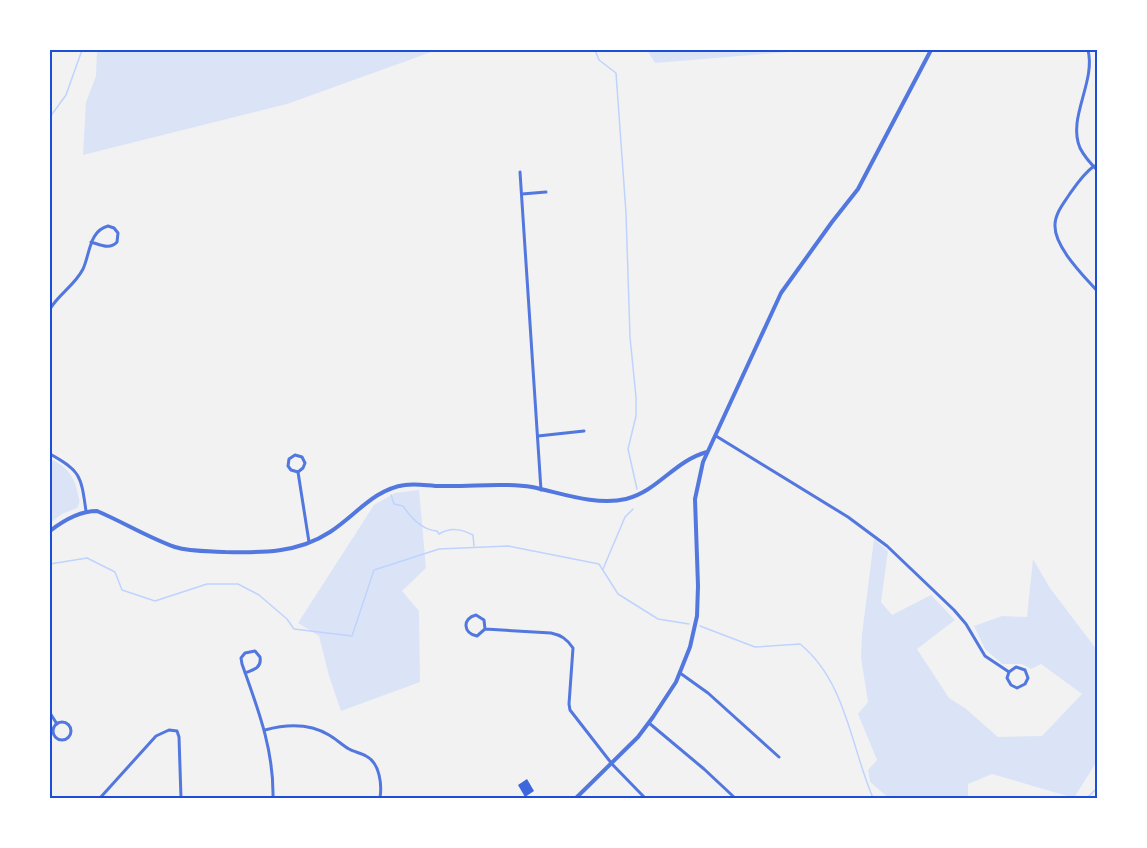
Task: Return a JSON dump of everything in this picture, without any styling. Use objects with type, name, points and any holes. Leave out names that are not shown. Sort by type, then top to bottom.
[{"type":"street","points":[[576,798],[612,764],[649,723],[666,699],[680,673],[690,647],[697,616],[695,499],[696,486],[707,452],[781,293],[858,189],[931,50]]},
{"type":"street","points":[[1088,50],[1090,72],[1077,130],[1080,146],[1098,171]]},
{"type":"street","points":[[1094,166],[1063,204],[1055,226],[1064,251],[1098,292]]},
{"type":"street","points":[[520,172],[541,490]]},
{"type":"street","points":[[522,194],[546,192]]},
{"type":"street","points":[[50,309],[79,276],[91,242],[105,227],[112,227],[118,233],[118,240],[112,246],[91,242]]},
{"type":"street","points":[[538,436],[584,431]]},
{"type":"street","points":[[714,435],[848,517],[887,546],[954,610],[966,624],[985,656],[1009,672]]},
{"type":"street","points":[[50,531],[70,516],[86,511],[97,511],[168,544],[195,550],[267,552],[288,550],[309,544],[344,523],[378,494],[399,486],[507,485],[612,501],[626,499],[652,487],[679,464],[692,456],[707,452]]},
{"type":"street","points":[[50,454],[74,470],[83,488],[86,511]]},
{"type":"street","points":[[295,455],[302,457],[305,463],[298,472],[291,470],[288,464],[295,455]]},
{"type":"street","points":[[298,472],[309,544]]},
{"type":"street","points":[[485,629],[484,620],[479,616],[470,617],[466,622],[466,629],[470,634],[477,636],[485,629],[551,633],[560,635],[568,642],[573,648],[570,710],[612,764],[645,798]]},
{"type":"street","points":[[245,673],[256,669],[260,664],[260,657],[255,651],[248,651],[242,656],[241,662],[265,729],[272,773],[273,798]]},
{"type":"street","points":[[1014,668],[1023,669],[1028,676],[1025,684],[1017,688],[1011,685],[1008,680],[1009,672],[1014,668]]},
{"type":"street","points":[[680,673],[708,693],[779,757]]},
{"type":"street","points":[[50,713],[57,724]]},
{"type":"street","points":[[64,722],[68,724],[71,731],[69,737],[63,740],[56,738],[53,730],[57,724],[64,722]]},
{"type":"street","points":[[649,723],[735,798]]},
{"type":"street","points":[[265,729],[290,725],[307,726],[323,732],[350,750],[368,756],[377,767],[381,787],[380,798]]},
{"type":"street","points":[[100,798],[156,736],[169,730],[177,731],[180,742],[181,798]]},
{"type":"shaded area","points":[[97,50],[437,50],[287,104],[83,155],[86,102],[96,76]]},
{"type":"shaded area","points":[[647,50],[812,50],[655,63]]},
{"type":"shaded area","points":[[50,459],[69,473],[75,483],[79,502],[77,508],[62,514],[50,523]]},
{"type":"shaded area","points":[[419,490],[426,568],[402,591],[419,611],[420,682],[341,711],[319,636],[298,623],[374,505],[395,493]]},
{"type":"shaded area","points":[[874,539],[888,551],[881,602],[892,615],[931,595],[955,620],[917,649],[949,698],[965,708],[998,737],[1042,736],[1082,694],[1041,664],[1031,669],[1022,664],[1002,664],[985,649],[974,626],[1002,616],[1027,617],[1033,559],[1050,588],[1097,650],[1097,761],[1074,798],[992,774],[968,784],[968,798],[889,798],[870,782],[868,770],[877,760],[858,714],[868,702],[861,658]]},
{"type":"building","points":[[527,779],[534,791],[525,797],[518,785]]},
{"type":"waterway","points":[[50,117],[66,95],[82,50]]},
{"type":"waterway","points":[[595,50],[599,60],[616,73],[626,213],[630,337],[636,397],[636,416],[628,449],[637,489]]},
{"type":"waterway","points":[[391,495],[394,504],[403,506],[422,526],[437,531],[439,534],[452,530],[469,533],[473,535],[474,546]]},
{"type":"waterway","points":[[603,569],[625,517],[633,509]]},
{"type":"waterway","points":[[50,564],[87,558],[115,572],[122,590],[155,601],[207,584],[238,584],[259,595],[287,619],[294,629],[352,636],[374,570],[439,549],[508,546],[599,564],[618,594],[658,619],[689,624]]},
{"type":"waterway","points":[[700,626],[755,647],[800,644],[828,676],[838,696],[873,798]]},
{"type":"waterway","points":[[1087,798],[1098,790]]}]
